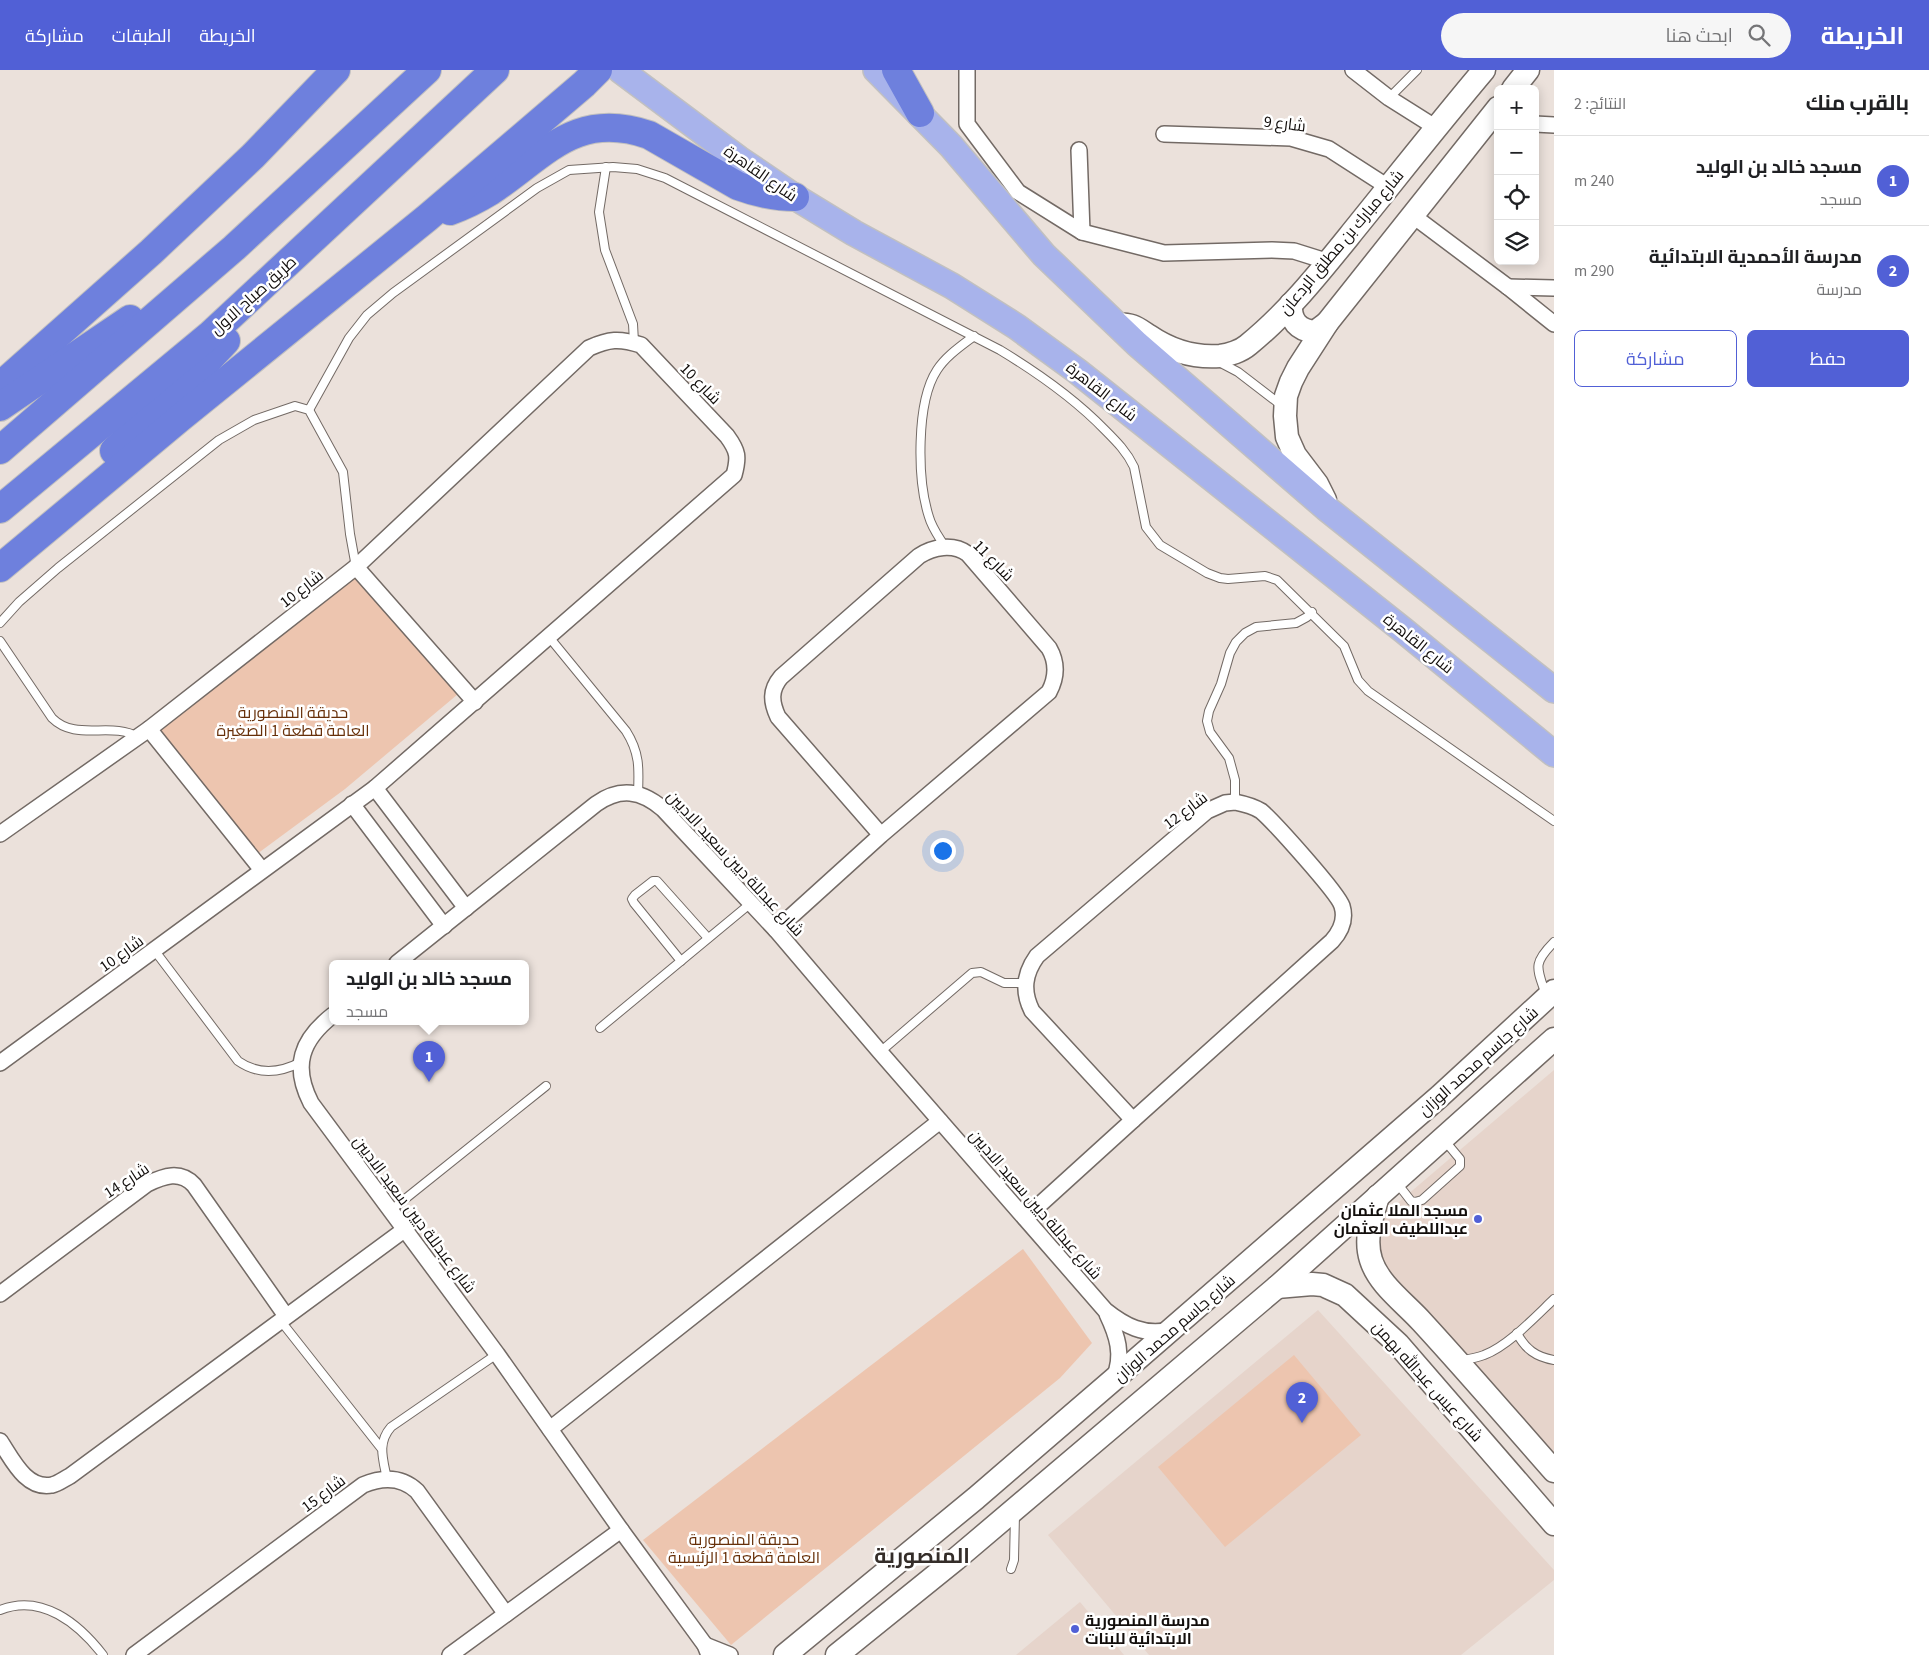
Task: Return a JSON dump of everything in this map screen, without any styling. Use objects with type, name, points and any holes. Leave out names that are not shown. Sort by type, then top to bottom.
[{"type":"highway","points":[[253,156],[319,70]]},
{"type":"highway","points":[[0,386],[144,259],[253,156],[336,70]]},
{"type":"highway","points":[[0,450],[234,248],[427,70]]},
{"type":"highway","name":"طريق صباح الاول","points":[[0,508],[197,346],[313,241],[495,70]]},
{"type":"highway","points":[[0,568],[180,418],[427,218],[598,70]]},
{"type":"highway","points":[[896,70],[920,113]]},
{"type":"highway","points":[[427,218],[460,207],[490,192],[563,139],[583,131],[604,127],[634,130],[649,134],[738,186],[766,195],[794,197]]},
{"type":"highway","points":[[0,558],[190,379],[256,309],[313,241]]},
{"type":"highway","points":[[0,407],[234,248]]},
{"type":"main road","name":"شارع القاهرة","points":[[620,70],[739,159],[794,197],[854,233],[952,286],[1017,327],[1093,384],[1395,624],[1554,754]]},
{"type":"main road","points":[[876,70],[951,146],[1044,255],[1115,324],[1326,508],[1554,690]]},
{"type":"street","points":[[967,70],[967,124],[1018,192],[1082,232],[1164,253],[1294,251],[1328,262]]},
{"type":"street","points":[[1353,70],[1389,98],[1436,127]]},
{"type":"street","name":"شارع مبارك بن مطلق الردعان","points":[[1115,324],[1134,326],[1149,337],[1193,356],[1222,356],[1247,346],[1291,304],[1328,262],[1484,70]]},
{"type":"street","points":[[1516,85],[1528,70]]},
{"type":"street","points":[[1326,508],[1318,484],[1290,446],[1285,416],[1286,396],[1295,375],[1327,323],[1412,216],[1494,118]]},
{"type":"street","points":[[1539,124],[1554,125]]},
{"type":"street","name":"شارع 9","points":[[1164,134],[1291,138],[1329,149],[1388,187]]},
{"type":"street","points":[[1079,150],[1082,232]]},
{"type":"street","points":[[1412,216],[1508,286],[1554,324]]},
{"type":"street","points":[[1508,286],[1554,288]]},
{"type":"street","points":[[1291,304],[1291,313],[1294,321],[1306,331],[1315,332],[1327,323]]},
{"type":"street","name":"شارع 10","points":[[0,834],[144,733],[356,566],[589,348],[604,341],[624,340],[641,345],[727,436],[735,447],[738,461],[734,475],[375,788],[0,1064]]},
{"type":"street","points":[[881,836],[778,717],[772,700],[772,694],[777,682],[786,673],[919,556],[931,550],[945,547]]},
{"type":"street","name":"شارع 11","points":[[776,930],[881,836],[1049,692],[1055,679],[1055,662],[1049,648],[968,554],[960,549],[945,547]]},
{"type":"street","points":[[356,566],[475,702]]},
{"type":"street","points":[[144,733],[262,870]]},
{"type":"street","points":[[375,788],[466,908]]},
{"type":"street","points":[[401,960],[603,799],[620,793],[638,794]]},
{"type":"street","name":"شارع عبدللة ديين سعيد الاديين","points":[[638,794],[653,800],[663,808],[776,930],[1105,1310],[1120,1322],[1144,1331],[1161,1332],[1171,1330]]},
{"type":"street","name":"شارع 12","points":[[1025,983],[1027,973],[1037,956],[1207,811],[1225,803],[1245,804],[1262,813],[1335,892],[1343,911],[1342,924],[1332,941],[1025,1218]]},
{"type":"street","points":[[352,804],[444,926]]},
{"type":"street","points":[[1025,983],[1028,1002],[1032,1011],[1133,1120]]},
{"type":"street","name":"شارع جاسم محمد الوزان","points":[[785,1655],[934,1534],[1171,1330],[1498,1045],[1550,994]]},
{"type":"street","name":"شارع عبدللة ديين سعيد الاديين","points":[[329,1019],[310,1038],[305,1047],[301,1062],[302,1078],[311,1103],[497,1354],[707,1650],[730,1655]]},
{"type":"street","points":[[1498,1045],[1507,1047],[1515,1052],[1519,1060],[1520,1070]]},
{"type":"street","points":[[837,1655],[1015,1509],[1277,1287],[1443,1138],[1551,1045]]},
{"type":"street","points":[[550,1429],[940,1121]]},
{"type":"street","name":"شارع 14","points":[[0,1294],[147,1184],[161,1178],[179,1175],[189,1179],[194,1184],[283,1318]]},
{"type":"street","points":[[1378,1196],[1369,1228],[1369,1249],[1371,1260],[1381,1279],[1421,1321],[1554,1471]]},
{"type":"street","points":[[0,1441],[25,1477],[42,1485],[55,1484],[70,1476],[404,1230]]},
{"type":"street","name":"شارع عيس عبدالله بهمن","points":[[1277,1287],[1312,1284],[1335,1289],[1345,1295],[1398,1344],[1554,1524]]},
{"type":"street","name":"شارع عبدللة ديين سعيد الاديين","points":[[1105,1310],[1116,1333],[1119,1346],[1119,1361],[1113,1380]]},
{"type":"street","points":[[1398,1344],[1395,1335],[1396,1328],[1400,1323],[1408,1318],[1415,1318],[1421,1321]]},
{"type":"street","points":[[387,1479],[405,1482],[417,1491],[506,1614]]},
{"type":"street","name":"شارع 15","points":[[134,1655],[363,1485],[387,1479]]},
{"type":"street","points":[[450,1655],[621,1530]]},
{"type":"street","points":[[934,1534],[934,1545],[940,1554],[950,1559],[956,1558]]},
{"type":"street","points":[[901,1559],[916,1568],[919,1580],[916,1591]]},
{"type":"lane","points":[[1389,98],[1416,70]]},
{"type":"lane","points":[[606,167],[599,212],[604,250],[633,324],[634,342]]},
{"type":"lane","points":[[308,410],[349,338],[367,315],[393,293],[537,188],[569,170],[606,167],[637,169],[665,178],[974,336],[1026,365],[1051,382],[1097,422],[1125,450],[1134,467],[1146,527],[1160,545],[1220,578],[1265,576],[1277,580],[1312,612],[1344,646],[1358,680],[1368,691],[1554,821]]},
{"type":"lane","points":[[945,547],[929,517],[923,485],[921,443],[926,396],[930,382],[946,358],[974,336]]},
{"type":"lane","points":[[1208,356],[1238,372],[1277,401],[1282,405],[1285,416]]},
{"type":"lane","points":[[0,623],[19,602],[58,568],[219,440],[254,420],[295,406],[308,410],[343,472],[350,534],[356,566]]},
{"type":"lane","points":[[1235,802],[1234,780],[1229,758],[1210,732],[1207,721],[1208,710],[1221,684],[1230,653],[1236,642],[1245,633],[1256,627],[1268,624],[1296,623],[1312,612]]},
{"type":"lane","points":[[549,637],[632,741],[638,759],[638,794]]},
{"type":"lane","points":[[0,641],[52,718],[62,727],[76,730],[120,730],[131,733],[144,733]]},
{"type":"lane","points":[[681,961],[633,902],[635,895],[653,881],[657,881],[708,938]]},
{"type":"lane","points":[[600,1028],[751,903]]},
{"type":"lane","points":[[1550,994],[1539,973],[1538,962],[1543,953],[1554,942]]},
{"type":"lane","points":[[155,951],[238,1061],[254,1070],[267,1071],[285,1069],[301,1062]]},
{"type":"lane","points":[[880,1052],[972,973],[980,972],[1004,983],[1025,983]]},
{"type":"lane","points":[[390,1211],[546,1086]]},
{"type":"lane","points":[[1396,1181],[1411,1201],[1419,1202],[1458,1169],[1460,1159],[1443,1138]]},
{"type":"lane","points":[[1456,1361],[1483,1356],[1518,1333],[1554,1299]]},
{"type":"lane","points":[[283,1318],[381,1448]]},
{"type":"lane","points":[[1518,1333],[1522,1341],[1536,1354],[1554,1360]]},
{"type":"lane","points":[[387,1479],[381,1448],[384,1436],[391,1427],[497,1354]]},
{"type":"lane","points":[[1010,1569],[1014,1560],[1015,1509]]},
{"type":"lane","points":[[0,1610],[16,1606],[26,1606],[40,1607],[55,1613],[82,1630],[103,1655]]},
{"type":"shaded area","points":[[1554,1070],[1554,1458],[1387,1271],[1376,1256],[1373,1224]]},
{"type":"shaded area","points":[[1318,1310],[1554,1570],[1554,1580],[1461,1655],[1149,1655],[1048,1535]]},
{"type":"shaded area","name":"مدرسة المنصورية الابتدائية للبنات","points":[[1080,1602],[1124,1655],[1016,1655]]},
{"type":"green space","name":"حديقة المنصورية العامة قطعة 1 الصغيرة","points":[[349,567],[458,694],[345,789],[257,854],[156,729]]},
{"type":"green space","name":"حديقة المنصورية العامة قطعة 1 الرئيسية","points":[[1023,1249],[1092,1343],[1060,1378],[731,1645],[643,1540]]},
{"type":"green space","points":[[1294,1355],[1361,1435],[1225,1547],[1158,1467]]},
{"type":"place","name":"مسجد خالد بن الوليد","points":[[429,1082]]},
{"type":"place","name":"مسجد الملا عثمان عبداللطيف العثمان","points":[[1478,1219]]},
{"type":"place","name":"مدرسة الأحمدية الابتدائية","points":[[1302,1423]]},
{"type":"place","name":"مدرسة المنصورية الابتدائية للبنات","points":[[1075,1629]]},
{"type":"district","name":"المنصورية","points":[[922,1556]]}]
